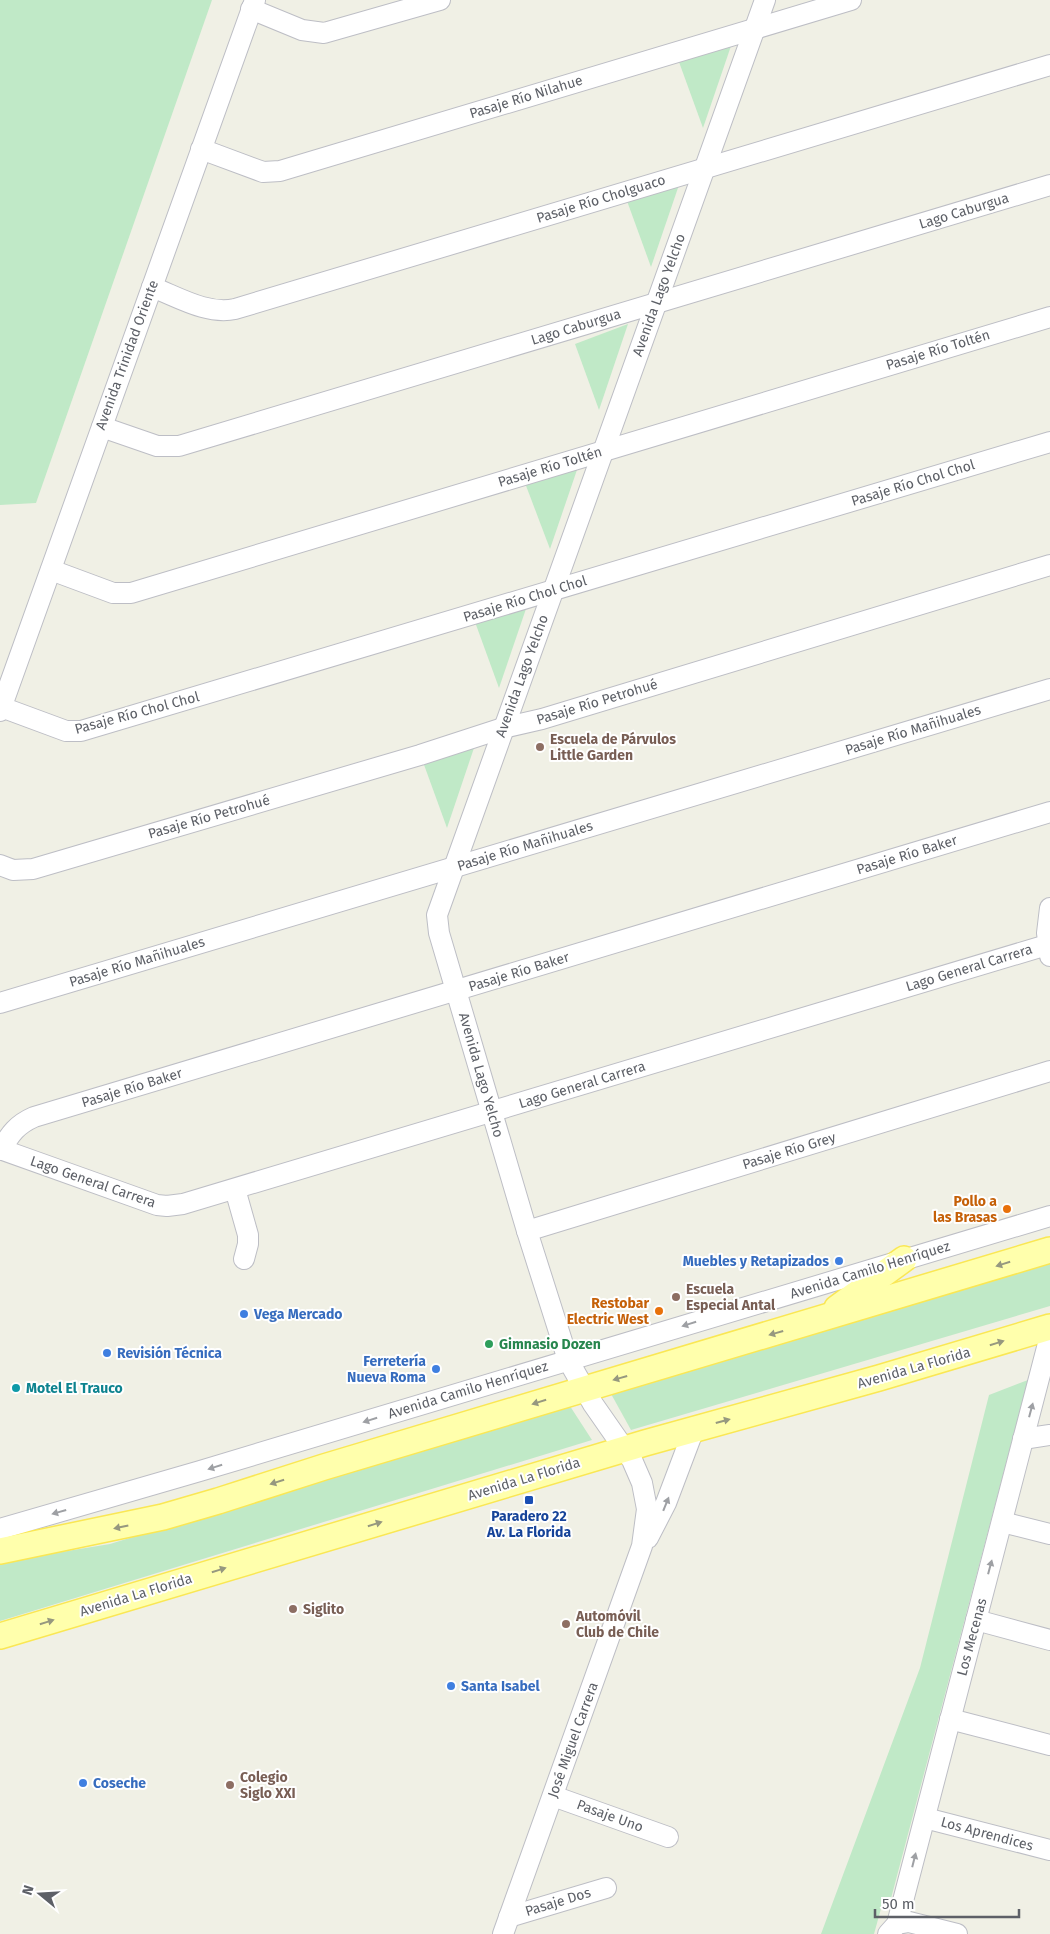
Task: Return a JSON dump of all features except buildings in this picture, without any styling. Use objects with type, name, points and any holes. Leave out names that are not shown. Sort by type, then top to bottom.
[{"type":"main road","points":[[0,1551],[163,1517],[586,1388],[1050,1250]]},
{"type":"main road","points":[[822,1319],[904,1259]]},
{"type":"main road","name":"Avenida La Florida","points":[[0,1636],[625,1449],[879,1378],[1050,1327]]},
{"type":"street","points":[[253,5],[302,30],[324,34],[440,0]]},
{"type":"street","name":"Avenida Lago Yelcho","points":[[568,1360],[527,1231],[436,921],[503,728],[765,0]]},
{"type":"street","name":"Pasaje Río Nilahue","points":[[201,149],[263,172],[280,171],[851,0]]},
{"type":"street","name":"Avenida Trinidad Oriente","points":[[1,709],[253,5]]},
{"type":"street","name":"Pasaje Río Cholguaco","points":[[152,287],[210,310],[227,311],[1050,65]]},
{"type":"street","name":"Lago Caburgua","points":[[102,427],[157,446],[179,446],[1050,185]]},
{"type":"street","name":"Pasaje Río Toltén","points":[[51,570],[114,593],[131,593],[1050,316]]},
{"type":"street","name":"Pasaje Río Chol Chol","points":[[1,709],[66,731],[81,731],[1050,442]]},
{"type":"street","name":"Pasaje Río Petrohué","points":[[0,865],[14,870],[33,869],[420,755],[503,728],[542,719],[1050,565]]},
{"type":"street","name":"Pasaje Río Mañihuales","points":[[0,1003],[1050,689]]},
{"type":"street","name":"Pasaje Río Baker","points":[[1,1149],[10,1134],[17,1127],[34,1117],[1050,812]]},
{"type":"street","points":[[1049,948],[1050,908]]},
{"type":"street","name":"Lago General Carrera","points":[[1,1149],[157,1205],[183,1204],[1049,948]]},
{"type":"street","name":"Pasaje Río Grey","points":[[527,1231],[1050,1070]]},
{"type":"street","points":[[235,1189],[248,1235],[244,1259]]},
{"type":"street","name":"Avenida Camilo Henríquez","points":[[0,1529],[200,1471],[1050,1216]]},
{"type":"street","name":"Los Mecenas","points":[[892,1929],[924,1818],[1050,1336]]},
{"type":"street","name":"José Miguel Carrera","points":[[506,1925],[642,1546],[646,1521],[645,1496],[638,1474],[625,1449],[594,1404],[568,1360]]},
{"type":"street","name":"José Miguel Carrera","points":[[642,1546],[660,1518],[694,1429]]},
{"type":"street","points":[[1023,1438],[1050,1436]]},
{"type":"street","points":[[1002,1522],[1050,1534]]},
{"type":"street","points":[[976,1620],[1050,1640]]},
{"type":"street","points":[[950,1718],[1050,1745]]},
{"type":"street","name":"Pasaje Uno","points":[[553,1796],[668,1837]]},
{"type":"street","name":"Los Aprendices","points":[[924,1818],[1050,1850]]},
{"type":"street","name":"Pasaje Dos","points":[[506,1925],[606,1888]]},
{"type":"street","points":[[892,1929],[909,1922],[957,1934]]},
{"type":"green space","points":[[0,0],[212,0],[36,503],[0,505]]},
{"type":"green space","points":[[732,43],[703,128],[679,62]]},
{"type":"green space","points":[[680,182],[651,267],[627,201]]},
{"type":"green space","points":[[628,324],[599,410],[575,344]]},
{"type":"green space","points":[[579,464],[550,549],[525,483]]},
{"type":"green space","points":[[528,603],[499,688],[475,622]]},
{"type":"green space","points":[[476,742],[447,828],[423,762]]},
{"type":"green space","points":[[1050,1260],[1050,1306],[631,1430],[610,1392]]},
{"type":"green space","points":[[1028,1380],[889,1906],[882,1905],[874,1934],[821,1934],[920,1668],[989,1395]]},
{"type":"green space","points":[[568,1403],[592,1440],[0,1621],[0,1562],[110,1544]]},
{"type":"place","name":"Escuela de Párvulos Little Garden","points":[[540,747]]},
{"type":"place","name":"Pollo a las Brasas","points":[[1007,1209]]},
{"type":"place","name":"Muebles y Retapizados","points":[[839,1261]]},
{"type":"place","name":"Escuela Especial Antal","points":[[676,1297]]},
{"type":"place","name":"Restobar Electric West","points":[[659,1311]]},
{"type":"place","name":"Vega Mercado","points":[[244,1314]]},
{"type":"place","name":"Gimnasio Dozen","points":[[489,1344]]},
{"type":"place","name":"Revisión Técnica","points":[[107,1353]]},
{"type":"place","name":"Ferretería Nueva Roma","points":[[436,1369]]},
{"type":"place","name":"Motel El Trauco","points":[[16,1388]]},
{"type":"place","name":"Paradero 22 Av. La Florida","points":[[529,1500]]},
{"type":"place","name":"Siglito","points":[[293,1609]]},
{"type":"place","name":"Automóvil Club de Chile","points":[[566,1624]]},
{"type":"place","name":"Santa Isabel","points":[[451,1686]]},
{"type":"place","name":"Coseche","points":[[83,1783]]},
{"type":"place","name":"Colegio Siglo XXI","points":[[230,1785]]}]
